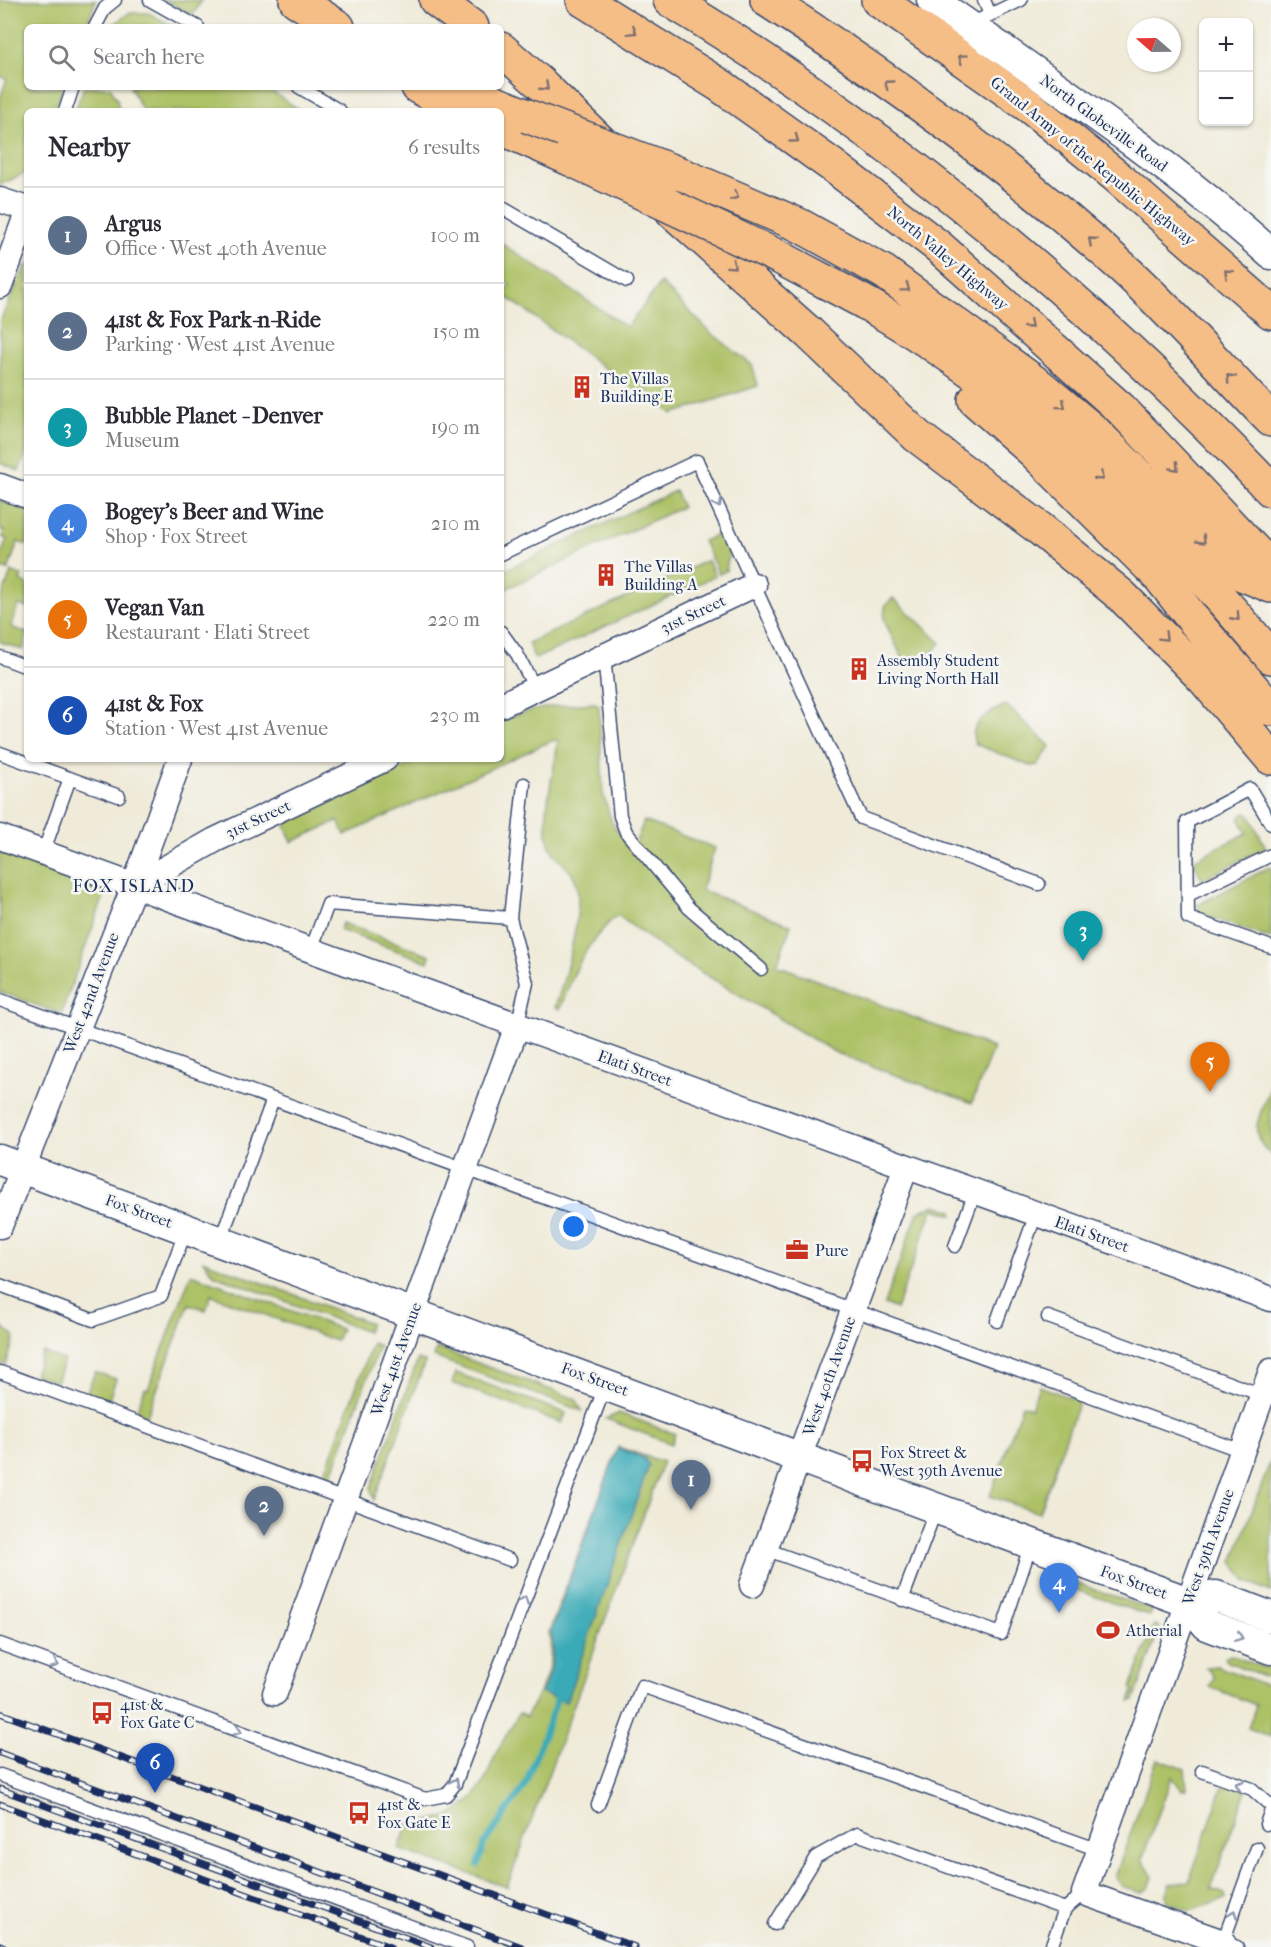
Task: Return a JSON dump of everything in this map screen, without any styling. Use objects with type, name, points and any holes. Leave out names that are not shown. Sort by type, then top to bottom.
[{"type":"highway","points":[[295,0],[326,24]]},
{"type":"highway","points":[[295,0],[333,24]]},
{"type":"highway","points":[[436,0],[468,24]]},
{"type":"highway","name":"North Valley Highway","points":[[583,0],[721,86],[939,247],[1121,409],[1271,568]]},
{"type":"highway","points":[[670,0],[806,90],[983,223],[1119,338],[1271,490]]},
{"type":"highway","points":[[767,0],[936,118],[1059,213],[1124,269],[1271,420]]},
{"type":"highway","name":"Grand Army of the Republic Highway","points":[[878,0],[1029,106],[1116,176],[1271,312]]},
{"type":"highway","points":[[504,52],[567,108],[638,179],[809,333],[917,436],[1039,528],[1122,596],[1204,679],[1271,758]]},
{"type":"highway","points":[[424,90],[459,108]]},
{"type":"highway","points":[[461,90],[491,108]]},
{"type":"highway","points":[[514,122],[568,158],[781,258],[869,306],[929,343],[1031,418],[1075,454],[1166,541],[1271,657]]},
{"type":"highway","points":[[514,122],[680,174],[799,225],[885,272],[1040,386],[1096,434],[1232,570],[1271,586]]},
{"type":"highway","points":[[812,275],[879,321],[1035,453],[1159,576],[1196,623],[1271,709]]},
{"type":"highway","points":[[809,333],[1196,623]]},
{"type":"street","name":"North Globeville Road","points":[[932,0],[979,20],[1225,212],[1271,254]]},
{"type":"street","points":[[0,200],[24,210]]},
{"type":"street","points":[[0,286],[24,219]]},
{"type":"street","points":[[0,486],[24,495]]},
{"type":"street","name":"31st Street","points":[[504,704],[754,585]]},
{"type":"street","name":"West 42nd Avenue","points":[[0,1226],[11,1164],[78,1028],[134,886],[179,762]]},
{"type":"street","name":"31st Street","points":[[134,886],[215,840],[375,762]]},
{"type":"street","name":"Elati Street","points":[[0,837],[1271,1299]]},
{"type":"street","name":"West 41st Avenue","points":[[275,1693],[517,1026]]},
{"type":"street","name":"Fox Street","points":[[11,1164],[781,1448],[799,1459],[1188,1602],[1207,1625],[1271,1649]]},
{"type":"street","name":"West 40th Avenue","points":[[752,1585],[906,1167]]},
{"type":"street","name":"West 39th Avenue","points":[[1084,1893],[1271,1371]]},
{"type":"street","name":"Fox Street","points":[[1188,1602],[1216,1596],[1271,1617]]},
{"type":"street","points":[[1084,1893],[1230,1945]]},
{"type":"lane","points":[[97,24],[105,8],[115,0]]},
{"type":"lane","points":[[150,0],[193,24]]},
{"type":"lane","points":[[979,20],[984,0]]},
{"type":"lane","points":[[979,20],[1021,0]]},
{"type":"lane","points":[[65,108],[72,90]]},
{"type":"lane","points":[[304,90],[335,108]]},
{"type":"lane","points":[[504,209],[627,281]]},
{"type":"lane","points":[[504,553],[697,460],[861,818],[1039,884]]},
{"type":"lane","points":[[504,636],[517,654],[535,688]]},
{"type":"lane","points":[[604,656],[620,816],[626,832],[689,908],[761,969]]},
{"type":"lane","points":[[0,657],[24,666]]},
{"type":"lane","points":[[0,753],[24,762]]},
{"type":"lane","points":[[25,762],[119,796]]},
{"type":"lane","points":[[43,853],[70,778]]},
{"type":"lane","points":[[517,1026],[527,983],[510,918],[524,784]]},
{"type":"lane","points":[[1271,824],[1250,789],[1187,822],[1188,918],[1271,947]]},
{"type":"lane","points":[[1188,895],[1271,855]]},
{"type":"lane","points":[[311,950],[328,904],[510,918]]},
{"type":"lane","points":[[0,1000],[1242,1451]]},
{"type":"lane","points":[[220,1241],[273,1099]]},
{"type":"lane","points":[[955,1246],[975,1191]]},
{"type":"lane","points":[[997,1321],[1036,1214]]},
{"type":"lane","points":[[0,1285],[93,1320],[160,1296],[186,1229]]},
{"type":"lane","points":[[1048,1317],[1262,1395]]},
{"type":"lane","points":[[0,1372],[510,1560]]},
{"type":"lane","points":[[0,1644],[425,1799],[438,1799],[446,1795],[455,1784],[606,1384]]},
{"type":"lane","points":[[902,1600],[936,1509]]},
{"type":"lane","points":[[765,1549],[1001,1634],[1031,1544]]},
{"type":"lane","points":[[598,1805],[642,1686],[1099,1850]]},
{"type":"lane","points":[[1202,1771],[1252,1789],[1271,1808],[1266,1824]]},
{"type":"lane","points":[[0,1776],[466,1947]]},
{"type":"lane","points":[[775,1924],[816,1857],[858,1834],[1065,1909]]},
{"type":"lane","points":[[1230,1945],[1257,1848]]},
{"type":"lane","points":[[1051,1947],[1065,1909],[1084,1893]]},
{"type":"green space","points":[[0,0],[96,0],[87,24],[24,24],[24,90],[62,90],[55,108],[24,108],[24,173],[0,185],[0,98],[7,79],[0,76]]},
{"type":"green space","points":[[164,0],[202,0],[193,15]]},
{"type":"green space","points":[[129,13],[149,13],[169,24],[114,24]]},
{"type":"green space","points":[[83,90],[112,90],[118,108],[76,108]]},
{"type":"green space","points":[[132,90],[270,90],[296,108],[141,108]]},
{"type":"green space","points":[[504,245],[627,327],[661,283],[710,332],[752,365],[758,386],[672,414],[645,389],[639,393],[504,295],[510,285],[504,280]]},
{"type":"green space","points":[[24,269],[24,458],[19,471],[0,463],[0,321]]},
{"type":"green space","points":[[675,491],[682,507],[504,590],[505,570]]},
{"type":"green space","points":[[0,500],[24,508],[24,544],[18,542],[8,570],[0,568],[0,557],[7,539],[2,537],[4,531],[0,529]]},
{"type":"green space","points":[[720,533],[729,552],[726,571],[719,574],[703,541]]},
{"type":"green space","points":[[708,560],[715,576],[535,659],[528,643]]},
{"type":"green space","points":[[11,572],[22,576],[20,581],[24,583],[24,607],[18,605],[11,627],[24,632],[23,650],[0,642],[0,603]]},
{"type":"green space","points":[[893,598],[941,643],[921,664],[910,666],[904,662],[884,620],[885,606]]},
{"type":"green space","points":[[595,703],[599,705],[603,794],[613,825],[632,851],[644,821],[715,848],[701,890],[791,925],[777,965],[993,1048],[972,1103],[836,1053],[671,954],[617,915],[588,948],[576,969],[560,1009],[555,1007],[573,942],[578,904],[574,877],[552,851],[548,840],[548,802],[558,740],[551,741],[345,835],[338,821],[292,842],[284,823],[414,762],[504,762],[504,720],[558,706]]},
{"type":"green space","points":[[1006,705],[1050,746],[1038,765],[1030,766],[975,744],[973,737],[977,724],[993,711]]},
{"type":"green space","points":[[1245,813],[1249,814],[1266,848],[1202,880],[1193,860],[1247,833],[1239,818]]},
{"type":"green space","points":[[0,849],[107,888],[61,1014],[0,992]]},
{"type":"green space","points":[[1271,868],[1271,939],[1198,913],[1198,905]]},
{"type":"green space","points":[[342,923],[430,955],[428,962],[340,930]]},
{"type":"green space","points":[[1271,1086],[1271,1155],[1263,1147],[1257,1131],[1260,1114]]},
{"type":"green space","points":[[935,1205],[953,1211],[953,1215],[933,1209],[896,1309],[884,1304],[918,1212]]},
{"type":"green space","points":[[202,1260],[370,1323],[367,1332],[215,1275]]},
{"type":"green space","points":[[191,1274],[341,1329],[336,1341],[211,1295],[206,1310],[189,1304],[147,1416],[136,1412],[145,1388],[148,1389]]},
{"type":"green space","points":[[0,1325],[15,1337],[6,1365],[0,1363]]},
{"type":"green space","points":[[372,1343],[379,1346],[332,1474],[322,1481]]},
{"type":"green space","points":[[437,1348],[576,1399],[582,1411],[434,1357]]},
{"type":"green space","points":[[42,1352],[64,1360],[56,1382],[34,1375]]},
{"type":"green space","points":[[418,1359],[425,1362],[374,1500],[371,1488]]},
{"type":"green space","points":[[95,1372],[116,1379],[108,1402],[86,1394]]},
{"type":"green space","points":[[456,1373],[566,1413],[562,1423],[452,1383]]},
{"type":"green space","points":[[1039,1386],[1079,1401],[1039,1513],[990,1496],[1022,1405],[1031,1408]]},
{"type":"green space","points":[[619,1413],[675,1434],[671,1444],[606,1419]]},
{"type":"green space","points":[[618,1447],[663,1462],[507,1887],[399,1849],[409,1821],[416,1823],[447,1817],[470,1801],[485,1781],[496,1753],[519,1713],[526,1717],[532,1706],[549,1667],[549,1632]]},
{"type":"green space","points":[[1271,1460],[1271,1592],[1246,1581],[1233,1562]]},
{"type":"green space","points":[[1051,1574],[1152,1610],[1150,1616],[1054,1582]]},
{"type":"green space","points":[[1154,1625],[1160,1627],[1134,1700],[1130,1701],[1134,1690],[1131,1688]]},
{"type":"green space","points":[[1230,1655],[1271,1670],[1271,1679],[1228,1662],[1225,1658]]},
{"type":"green space","points":[[1217,1666],[1271,1687],[1271,1737],[1248,1728],[1256,1705],[1210,1687],[1214,1677],[1206,1667]]},
{"type":"green space","points":[[1157,1759],[1185,1769],[1187,1789],[1182,1790],[1172,1777],[1142,1859],[1153,1877],[1149,1888],[1140,1893],[1121,1886],[1115,1877]]},
{"type":"green space","points":[[1224,1783],[1246,1790],[1211,1889],[1225,1894],[1226,1899],[1190,1911],[1168,1903],[1166,1894],[1169,1885],[1189,1881]]},
{"type":"water","points":[[618,1448],[644,1458],[649,1465],[566,1702],[541,1693],[552,1664],[551,1632]]},
{"type":"waterway","points":[[478,1865],[484,1844],[525,1785],[559,1694]]},
{"type":"railway","points":[[0,1713],[635,1947]]},
{"type":"railway","points":[[0,1753],[522,1947]]},
{"type":"railway","points":[[0,1789],[431,1947]]},
{"type":"railway","points":[[0,1804],[390,1947]]},
{"type":"railway","points":[[0,1945],[4,1947]]},
{"type":"place","name":"The Villas Building E","points":[[582,387]]},
{"type":"place","name":"The Villas Building A","points":[[606,575]]},
{"type":"place","name":"Assembly Student Living North Hall","points":[[859,669]]},
{"type":"place","name":"Bubble Planet - Denver","points":[[1083,961]]},
{"type":"place","name":"Vegan Van","points":[[1210,1092]]},
{"type":"place","name":"Pure","points":[[797,1250]]},
{"type":"place","name":"Fox Street & West 39th Avenue","points":[[862,1461]]},
{"type":"place","name":"Argus","points":[[691,1510]]},
{"type":"place","name":"41st & Fox Park-n-Ride","points":[[264,1536]]},
{"type":"place","name":"Bogey's Beer and Wine","points":[[1059,1613]]},
{"type":"place","name":"Atherial","points":[[1108,1630]]},
{"type":"place","name":"41st & Fox Gate C","points":[[102,1713]]},
{"type":"place","name":"41st & Fox","points":[[155,1793]]},
{"type":"place","name":"41st & Fox Gate E","points":[[359,1813]]},
{"type":"district","name":"FOX ISLAND","points":[[134,886]]}]
